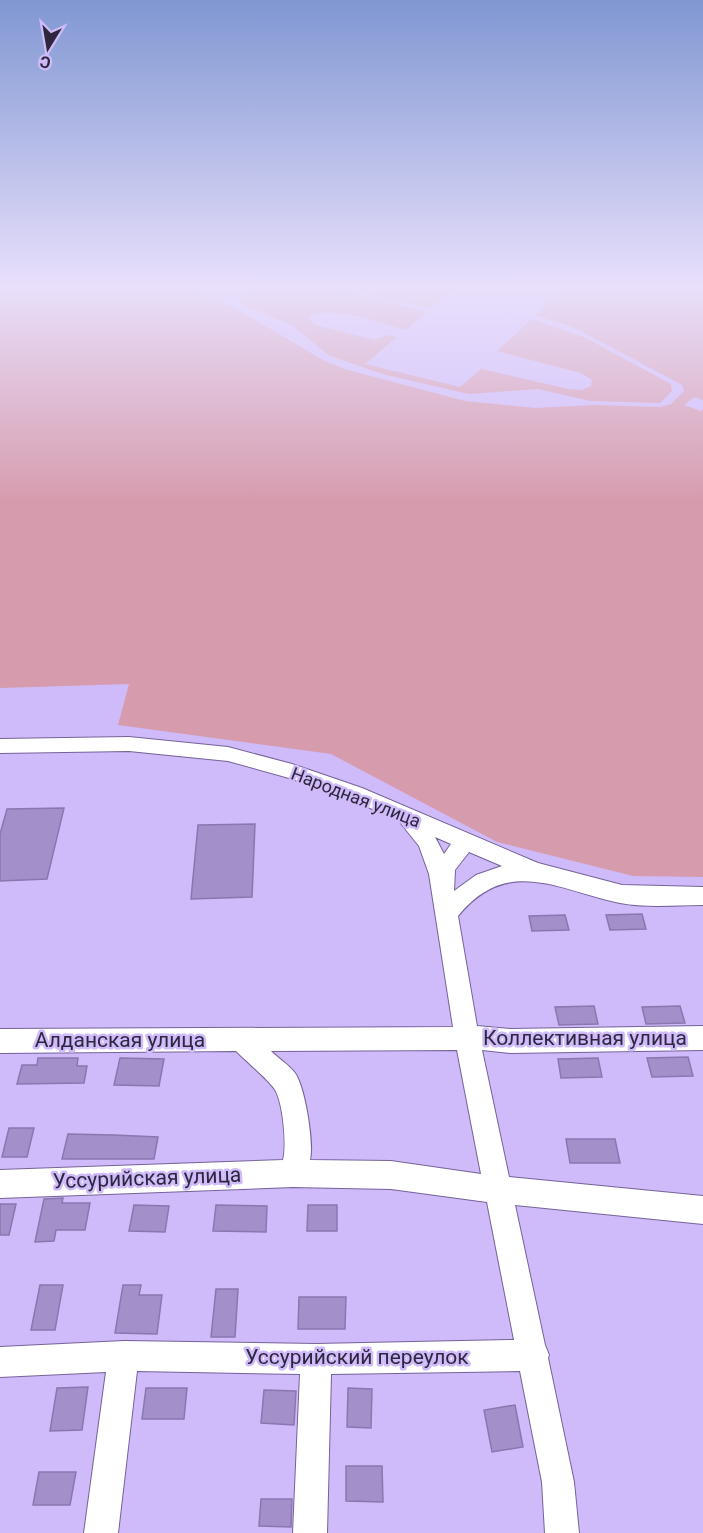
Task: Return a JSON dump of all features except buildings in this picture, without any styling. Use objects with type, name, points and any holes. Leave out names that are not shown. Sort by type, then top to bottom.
[{"type":"street","name":"Народная улица","points":[[0,746],[129,744],[228,754],[292,771],[402,812],[464,842],[534,871],[622,894],[703,896]]},
{"type":"street","points":[[402,812],[430,846],[438,865],[467,1038],[534,1355],[558,1482],[562,1533]]},
{"type":"street","points":[[442,885],[445,868],[464,842]]},
{"type":"street","points":[[447,914],[462,895],[483,881],[507,873],[534,871]]},
{"type":"street","name":"Коллективная улица","points":[[240,1039],[467,1038],[512,1041],[703,1038]]},
{"type":"street","points":[[240,1039],[286,1082],[296,1123],[298,1153],[293,1173]]},
{"type":"street","name":"Алданская улица","points":[[0,1041],[240,1039]]},
{"type":"street","name":"Уссурийская улица","points":[[0,1184],[293,1173],[392,1174],[498,1190],[703,1210]]},
{"type":"street","name":"Уссурийский переулок","points":[[0,1362],[124,1356],[316,1359],[534,1355]]},
{"type":"street","points":[[101,1533],[124,1356]]},
{"type":"street","points":[[310,1533],[316,1359]]},
{"type":"shaded area","points":[[0,360],[323,360],[348,370],[465,401],[535,408],[594,405],[660,407],[671,404],[684,391],[682,385],[634,360],[703,360],[703,400],[694,397],[684,405],[701,411],[703,409],[703,877],[633,876],[497,842],[331,754],[118,725],[129,684],[0,688]]},
{"type":"shaded area","points":[[340,360],[370,360],[365,364],[460,387],[481,369],[582,390],[591,386],[592,380],[581,373],[530,360],[626,360],[671,384],[672,391],[660,403],[591,401],[538,389],[469,394],[386,375]]}]
